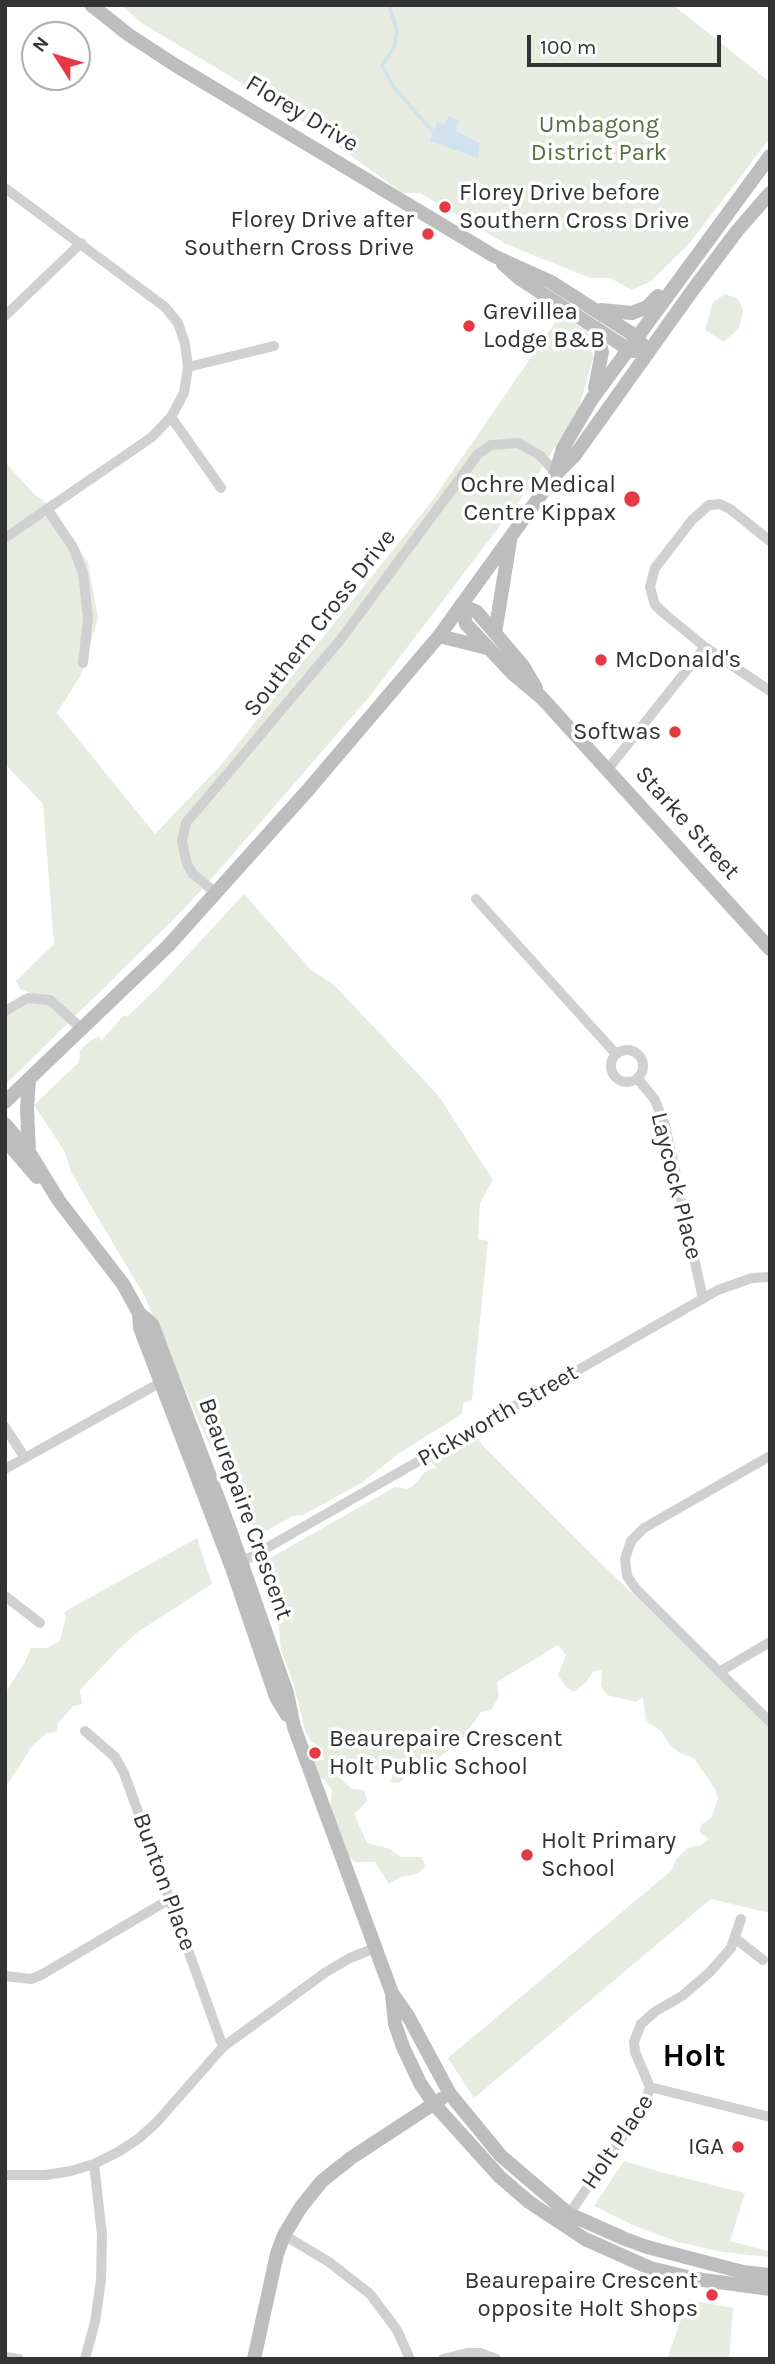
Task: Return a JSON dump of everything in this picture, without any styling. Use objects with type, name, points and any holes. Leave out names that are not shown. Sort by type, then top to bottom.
[{"type":"street","name":"Florey Drive","points":[[91,5],[129,35],[175,65],[494,256],[551,282],[637,337],[648,353]]},
{"type":"street","points":[[556,474],[563,448],[592,399],[770,156]]},
{"type":"street","points":[[5,188],[165,307],[178,323],[185,344],[188,367],[184,393],[172,417],[152,437],[5,538]]},
{"type":"street","points":[[5,1102],[165,949],[308,790],[439,636],[556,474],[575,455],[717,257],[770,193]]},
{"type":"street","points":[[5,316],[82,243]]},
{"type":"street","points":[[592,308],[632,313],[647,307],[704,247]]},
{"type":"street","name":"Florey Drive","points":[[494,256],[520,278],[628,349],[648,353]]},
{"type":"street","points":[[592,399],[602,352],[596,328]]},
{"type":"street","points":[[188,367],[274,346]]},
{"type":"street","points":[[172,417],[221,488]]},
{"type":"street","name":"Southern Cross Drive","points":[[216,893],[193,874],[187,864],[182,841],[186,823],[341,639],[478,454],[491,445],[518,443],[541,456],[556,474]]},
{"type":"street","points":[[770,541],[730,509],[720,504],[709,505],[692,520],[655,568],[650,587],[655,605],[705,647],[770,691]]},
{"type":"street","points":[[47,509],[73,547],[83,573],[88,618],[83,663]]},
{"type":"street","points":[[495,633],[511,536]]},
{"type":"street","name":"Starke Street","points":[[461,605],[477,612],[523,666],[542,698]]},
{"type":"street","name":"Starke Street","points":[[461,605],[466,624],[488,649],[542,698],[770,949]]},
{"type":"street","points":[[439,636],[488,649]]},
{"type":"street","points":[[608,769],[705,647]]},
{"type":"street","name":"Laycock Place","points":[[477,899],[616,1054]]},
{"type":"street","points":[[5,1011],[28,998],[51,1000],[82,1029]]},
{"type":"street","name":"Laycock Place","points":[[628,1050],[639,1055],[644,1067],[638,1079],[626,1083],[615,1077],[611,1066],[616,1054],[628,1050]]},
{"type":"street","points":[[29,1079],[29,1152]]},
{"type":"street","name":"Laycock Place","points":[[638,1079],[655,1100],[665,1125],[703,1298]]},
{"type":"street","name":"Beaurepaire Crescent","points":[[5,1124],[29,1152],[60,1201],[103,1255],[139,1313],[152,1324],[166,1379],[237,1565],[392,1993],[408,2016],[450,2094],[501,2156],[585,2239],[650,2267],[696,2280],[770,2289]]},
{"type":"street","name":"Beaurepaire Crescent","points":[[5,1140],[60,1201]]},
{"type":"street","points":[[5,1157],[48,1189]]},
{"type":"street","name":"Pickworth Street","points":[[237,1565],[703,1298],[752,1278],[770,1278]]},
{"type":"street","points":[[5,1469],[166,1379]]},
{"type":"street","points":[[5,1427],[25,1458]]},
{"type":"street","points":[[770,1456],[645,1528],[631,1541],[625,1559],[627,1576],[636,1589],[770,1722]]},
{"type":"street","points":[[5,1597],[40,1623]]},
{"type":"street","points":[[719,1672],[770,1642]]},
{"type":"street","name":"Bunton Place","points":[[85,1731],[116,1757],[124,1773],[223,2047]]},
{"type":"street","points":[[5,1976],[32,1979],[41,1975],[170,1899]]},
{"type":"street","points":[[650,2087],[635,2052],[641,2024],[697,1985],[736,1939],[741,1919]]},
{"type":"street","points":[[736,1939],[763,1960]]},
{"type":"street","points":[[5,2175],[47,2175],[71,2171],[94,2164],[138,2139],[223,2047],[326,1972],[349,1958],[375,1948]]},
{"type":"street","name":"Beaurepaire Crescent","points":[[392,1993],[395,2024],[420,2083],[434,2104],[500,2178],[565,2220],[647,2247],[743,2272],[770,2274]]},
{"type":"street","name":"Holt Place","points":[[565,2220],[645,2104],[650,2087],[770,2117]]},
{"type":"street","points":[[254,2359],[272,2272],[284,2235],[301,2207],[322,2181],[351,2158],[450,2094]]},
{"type":"street","points":[[85,2359],[101,2280],[102,2235],[94,2164]]},
{"type":"street","points":[[284,2235],[329,2262],[370,2294],[397,2330],[410,2359]]},
{"type":"street","points":[[443,2359],[467,2353],[480,2353],[496,2359]]},
{"type":"street","points":[[5,2357],[19,2359]]},
{"type":"green space","name":"Umbagong District Park","points":[[121,5],[673,5],[770,82],[770,138],[689,244],[651,281],[632,290],[610,278],[590,278],[506,244],[420,193],[403,193],[285,109],[140,22]]},
{"type":"green space","points":[[725,294],[738,299],[743,310],[739,328],[724,342],[705,330],[713,302]]},
{"type":"green space","points":[[561,314],[588,333],[593,358],[579,408],[532,484],[370,696],[228,860],[184,909],[5,1085],[5,1012],[28,998],[47,999],[20,989],[16,981],[54,944],[43,804],[5,764],[5,462],[33,493],[54,509],[88,563],[98,618],[81,675],[57,713],[155,834],[220,766],[432,501]]},
{"type":"green space","points":[[244,894],[311,970],[333,984],[438,1095],[493,1180],[480,1203],[478,1239],[488,1241],[472,1400],[463,1403],[462,1414],[398,1454],[363,1482],[303,1515],[293,1516],[257,1536],[232,1471],[215,1458],[145,1297],[71,1172],[65,1152],[34,1105],[79,1062],[80,1050],[94,1038],[101,1037],[100,1042],[124,1015],[127,1017]]},
{"type":"green space","points":[[475,1434],[483,1446],[581,1544],[770,1726],[770,1913],[711,1899],[474,2098],[448,2058],[672,1870],[676,1859],[688,1848],[701,1845],[709,1839],[699,1832],[702,1824],[711,1818],[718,1798],[694,1758],[669,1745],[662,1732],[646,1721],[643,1697],[636,1702],[607,1695],[601,1686],[602,1669],[593,1672],[574,1692],[566,1687],[558,1675],[566,1655],[558,1645],[497,1682],[499,1697],[491,1710],[481,1712],[462,1739],[437,1759],[429,1764],[419,1765],[399,1783],[390,1782],[400,1761],[395,1762],[385,1774],[370,1767],[366,1761],[339,1777],[352,1789],[364,1790],[367,1801],[354,1814],[367,1843],[390,1849],[401,1857],[421,1857],[426,1867],[417,1874],[400,1877],[389,1884],[375,1862],[354,1862],[345,1852],[330,1810],[332,1790],[324,1779],[318,1778],[313,1762],[324,1759],[318,1745],[306,1734],[294,1685],[281,1650],[279,1627],[258,1571],[270,1558],[395,1487],[408,1489],[424,1473],[437,1468],[429,1460]]},
{"type":"green space","points":[[197,1538],[212,1584],[139,1631],[121,1647],[80,1690],[82,1704],[73,1706],[58,1723],[57,1732],[47,1733],[33,1745],[5,1788],[5,1693],[31,1648],[47,1648],[60,1641],[66,1617],[64,1612]]},
{"type":"green space","points":[[624,2161],[745,2193],[730,2241],[769,2251],[768,2257],[722,2252],[678,2242],[635,2226],[594,2206]]},
{"type":"green space","points":[[688,2300],[733,2308],[729,2359],[667,2359]]},
{"type":"water","points":[[449,116],[459,120],[456,131],[480,143],[478,158],[430,141],[437,122],[444,125]]},
{"type":"waterway","points":[[389,5],[397,31],[394,48],[382,65],[393,86],[434,133]]},
{"type":"place","name":"Florey Drive before Southern Cross Drive","points":[[445,207]]},
{"type":"place","name":"Florey Drive after Southern Cross Drive","points":[[428,234]]},
{"type":"place","name":"Grevillea Lodge B&B","points":[[469,326]]},
{"type":"place","name":"Ochre Medical Centre Kippax","points":[[632,499]]},
{"type":"place","name":"McDonald's","points":[[601,660]]},
{"type":"place","name":"Softwas","points":[[675,732]]},
{"type":"place","name":"Beaurepaire Crescent Holt Public School","points":[[315,1753]]},
{"type":"place","name":"Holt Primary School","points":[[527,1855]]},
{"type":"place","name":"IGA","points":[[738,2147]]},
{"type":"place","name":"Beaurepaire Crescent opposite Holt Shops","points":[[712,2295]]},
{"type":"district","name":"Holt","points":[[694,2057]]}]
